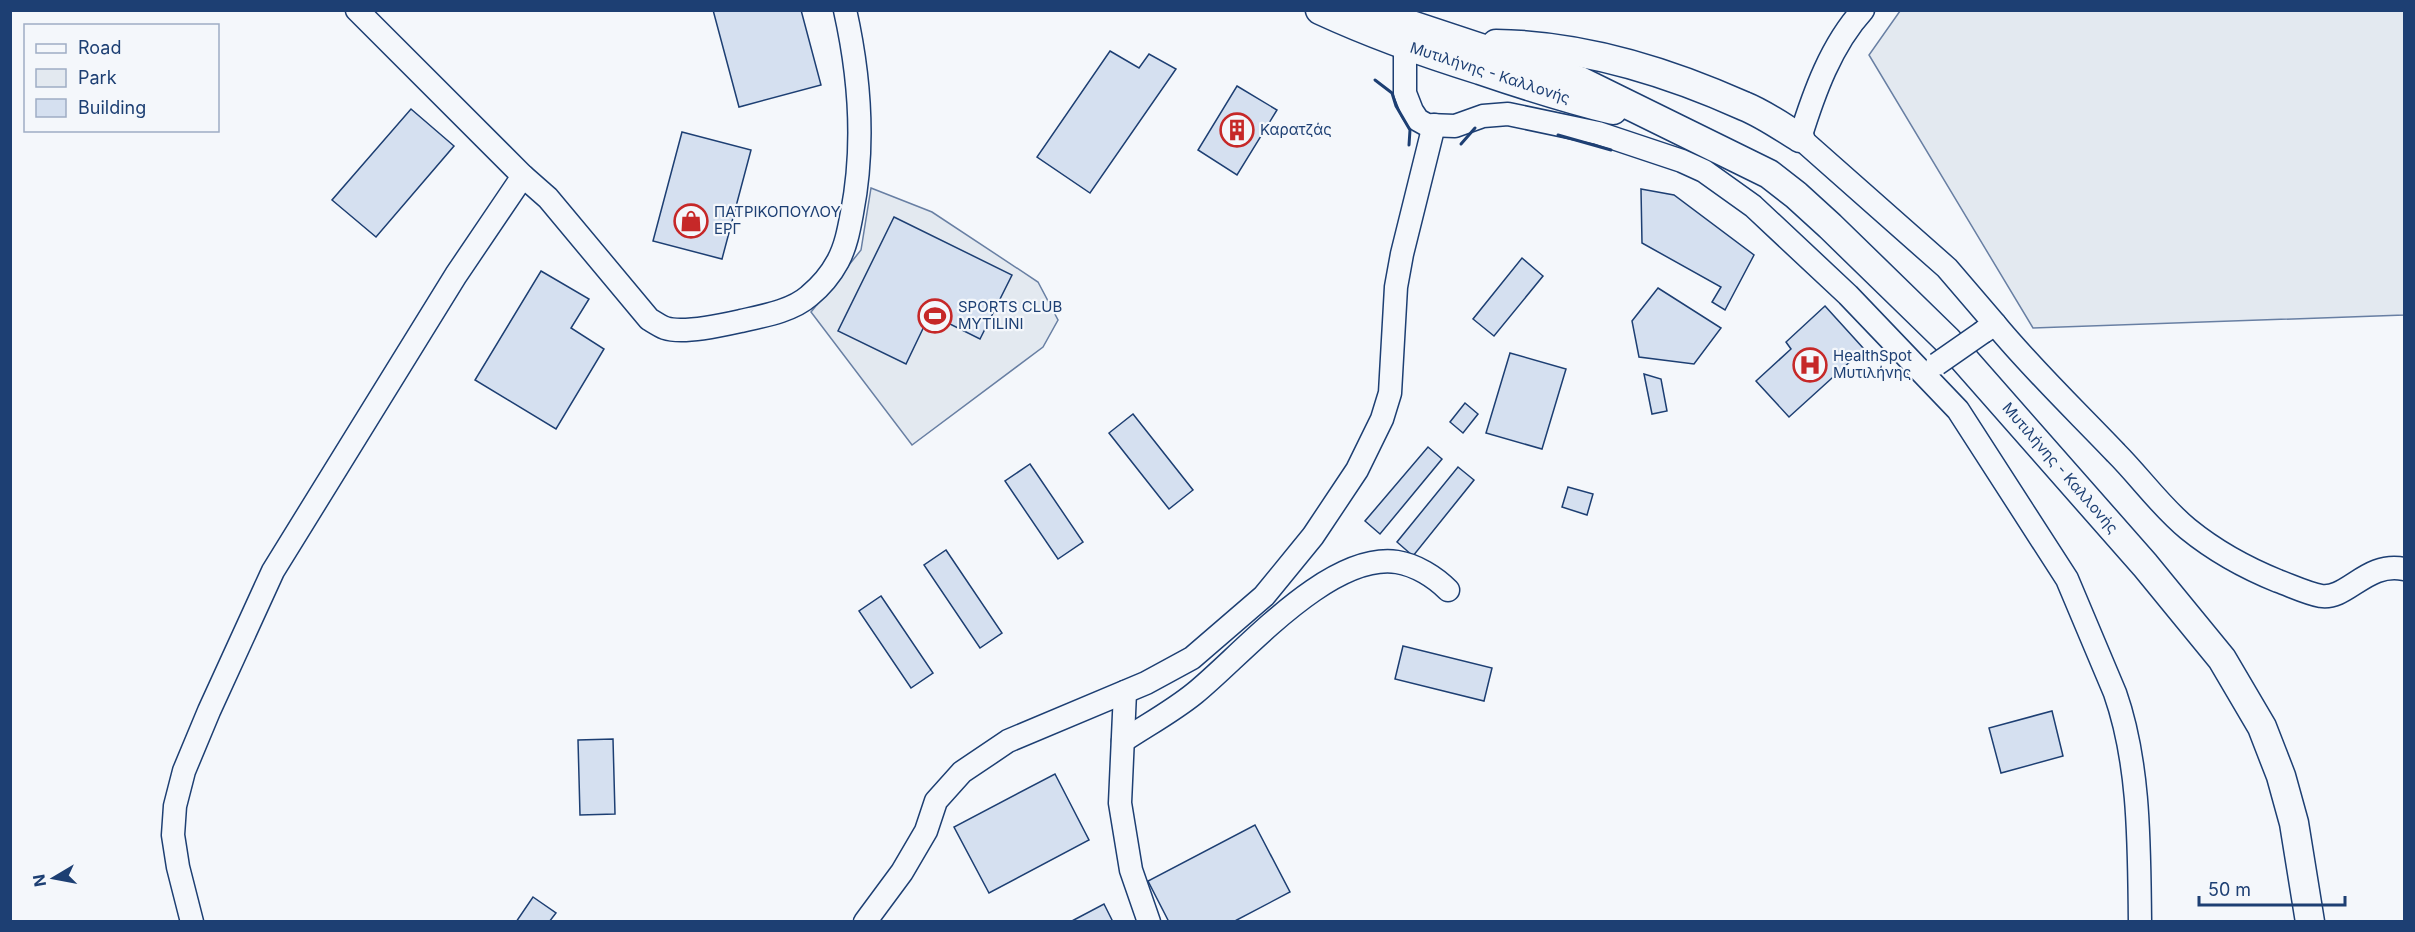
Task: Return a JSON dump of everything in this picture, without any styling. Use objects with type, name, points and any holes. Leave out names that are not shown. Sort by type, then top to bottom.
[{"type":"main road","name":"Μυτιλήνης - Καλλονής","points":[[1320,10],[1371,34],[1468,44],[1580,81],[1768,174],[1796,195],[1830,226],[1947,340],[2190,619],[2222,659],[2262,727],[2281,776],[2294,823],[2310,921]]},
{"type":"main road","name":"Μυτιλήνης - Καλλονής","points":[[1366,10],[1417,38],[1569,100],[1664,123]]},
{"type":"main road","points":[[1468,44],[1533,45],[1571,50],[1621,62],[1683,81],[1746,107],[1800,138]]},
{"type":"street","points":[[357,10],[523,176],[548,198],[650,319],[665,328],[715,327],[783,310],[808,298],[838,261],[846,241],[857,185],[859,103],[855,62],[845,10]]},
{"type":"street","points":[[1863,10],[1827,65],[1800,138],[1947,268],[1989,328],[2117,453],[2187,528],[2222,553],[2260,574],[2323,596],[2338,592],[2379,569],[2396,567],[2404,569]]},
{"type":"street","points":[[1417,38],[1405,83],[1407,102],[1418,120],[1427,125],[1455,126],[1495,114],[1520,115],[1624,140],[1704,171],[1754,206],[1931,369],[2067,579],[2103,658],[2120,706],[2131,764],[2136,808],[2140,921]]},
{"type":"street","points":[[865,921],[902,872],[926,831],[936,801],[962,772],[1008,741],[1125,692],[1192,658],[1264,596],[1313,536],[1357,470],[1382,419],[1390,393],[1396,287],[1434,125]]},
{"type":"street","points":[[192,921],[178,867],[173,835],[175,806],[184,771],[209,711],[273,571],[456,275],[523,176]]},
{"type":"street","points":[[1931,369],[1989,328]]},
{"type":"street","points":[[1123,741],[1194,694],[1277,619],[1339,574],[1377,563],[1398,562],[1434,576],[1449,590]]},
{"type":"street","points":[[1125,692],[1120,803],[1131,870],[1149,921]]},
{"type":"green space","points":[[1900,11],[2404,11],[2404,315],[2033,328],[1869,55]]},
{"type":"green space","name":"SPORTS CLUB MYTILINI","points":[[871,188],[932,212],[1038,282],[1058,320],[1043,347],[912,445],[811,312],[861,250]]},
{"type":"building","points":[[713,10],[801,10],[821,85],[739,107]]},
{"type":"building","points":[[1110,51],[1139,68],[1149,54],[1176,69],[1090,193],[1037,157]]},
{"type":"building","name":"Καρατζάς","points":[[1237,86],[1277,110],[1237,175],[1198,150]]},
{"type":"building","points":[[411,109],[454,146],[376,237],[332,200]]},
{"type":"building","points":[[682,132],[751,150],[722,259],[653,241]]},
{"type":"building","points":[[1641,189],[1674,195],[1754,255],[1725,310],[1712,302],[1721,287],[1642,243]]},
{"type":"building","points":[[894,217],[1012,275],[980,339],[930,314],[906,364],[838,331]]},
{"type":"building","points":[[1522,258],[1543,276],[1494,336],[1473,319]]},
{"type":"building","points":[[541,271],[589,299],[571,328],[604,349],[556,429],[475,380]]},
{"type":"building","points":[[1658,288],[1721,328],[1694,364],[1639,357],[1632,321]]},
{"type":"building","name":"HealthSpot Μυτιλήνης","points":[[1825,306],[1864,349],[1789,417],[1756,381],[1791,349],[1786,342]]},
{"type":"building","points":[[1510,353],[1566,369],[1542,449],[1486,433]]},
{"type":"building","points":[[1644,374],[1661,379],[1667,411],[1652,414]]},
{"type":"building","points":[[1465,403],[1478,414],[1463,433],[1450,422]]},
{"type":"building","points":[[1133,414],[1193,490],[1169,509],[1109,433]]},
{"type":"building","points":[[1428,447],[1442,459],[1380,534],[1365,521]]},
{"type":"building","points":[[1030,464],[1083,542],[1058,559],[1005,481]]},
{"type":"building","points":[[1458,467],[1474,480],[1413,556],[1397,542]]},
{"type":"building","points":[[1568,487],[1593,494],[1587,515],[1562,507]]},
{"type":"building","points":[[946,550],[1002,633],[980,648],[924,565]]},
{"type":"building","points":[[881,596],[933,673],[911,688],[859,611]]},
{"type":"building","points":[[1403,646],[1492,668],[1484,701],[1395,679]]},
{"type":"building","points":[[2052,711],[2063,756],[2001,773],[1989,728]]},
{"type":"building","points":[[613,739],[615,814],[580,815],[578,740]]},
{"type":"building","points":[[1055,774],[1089,840],[989,893],[954,827]]},
{"type":"building","points":[[1255,825],[1290,892],[1233,922],[1169,922],[1148,881]]},
{"type":"building","points":[[533,897],[556,913],[549,922],[516,922]]},
{"type":"building","points":[[1104,904],[1113,922],[1070,922]]},
{"type":"wall","points":[[1375,80],[1392,93],[1396,106],[1410,130],[1409,145]]},
{"type":"wall","points":[[1461,144],[1475,128]]},
{"type":"wall","points":[[1558,135],[1611,150]]},
{"type":"place","name":"Καρατζάς","points":[[1237,130]]},
{"type":"place","name":"ΠΑΤΡΙΚΟΠΟΥΛΟΥ ΕΡΓ","points":[[691,221]]},
{"type":"place","name":"SPORTS CLUB MYTILINI","points":[[935,316]]},
{"type":"place","name":"HealthSpot Μυτιλήνης","points":[[1810,365]]}]
